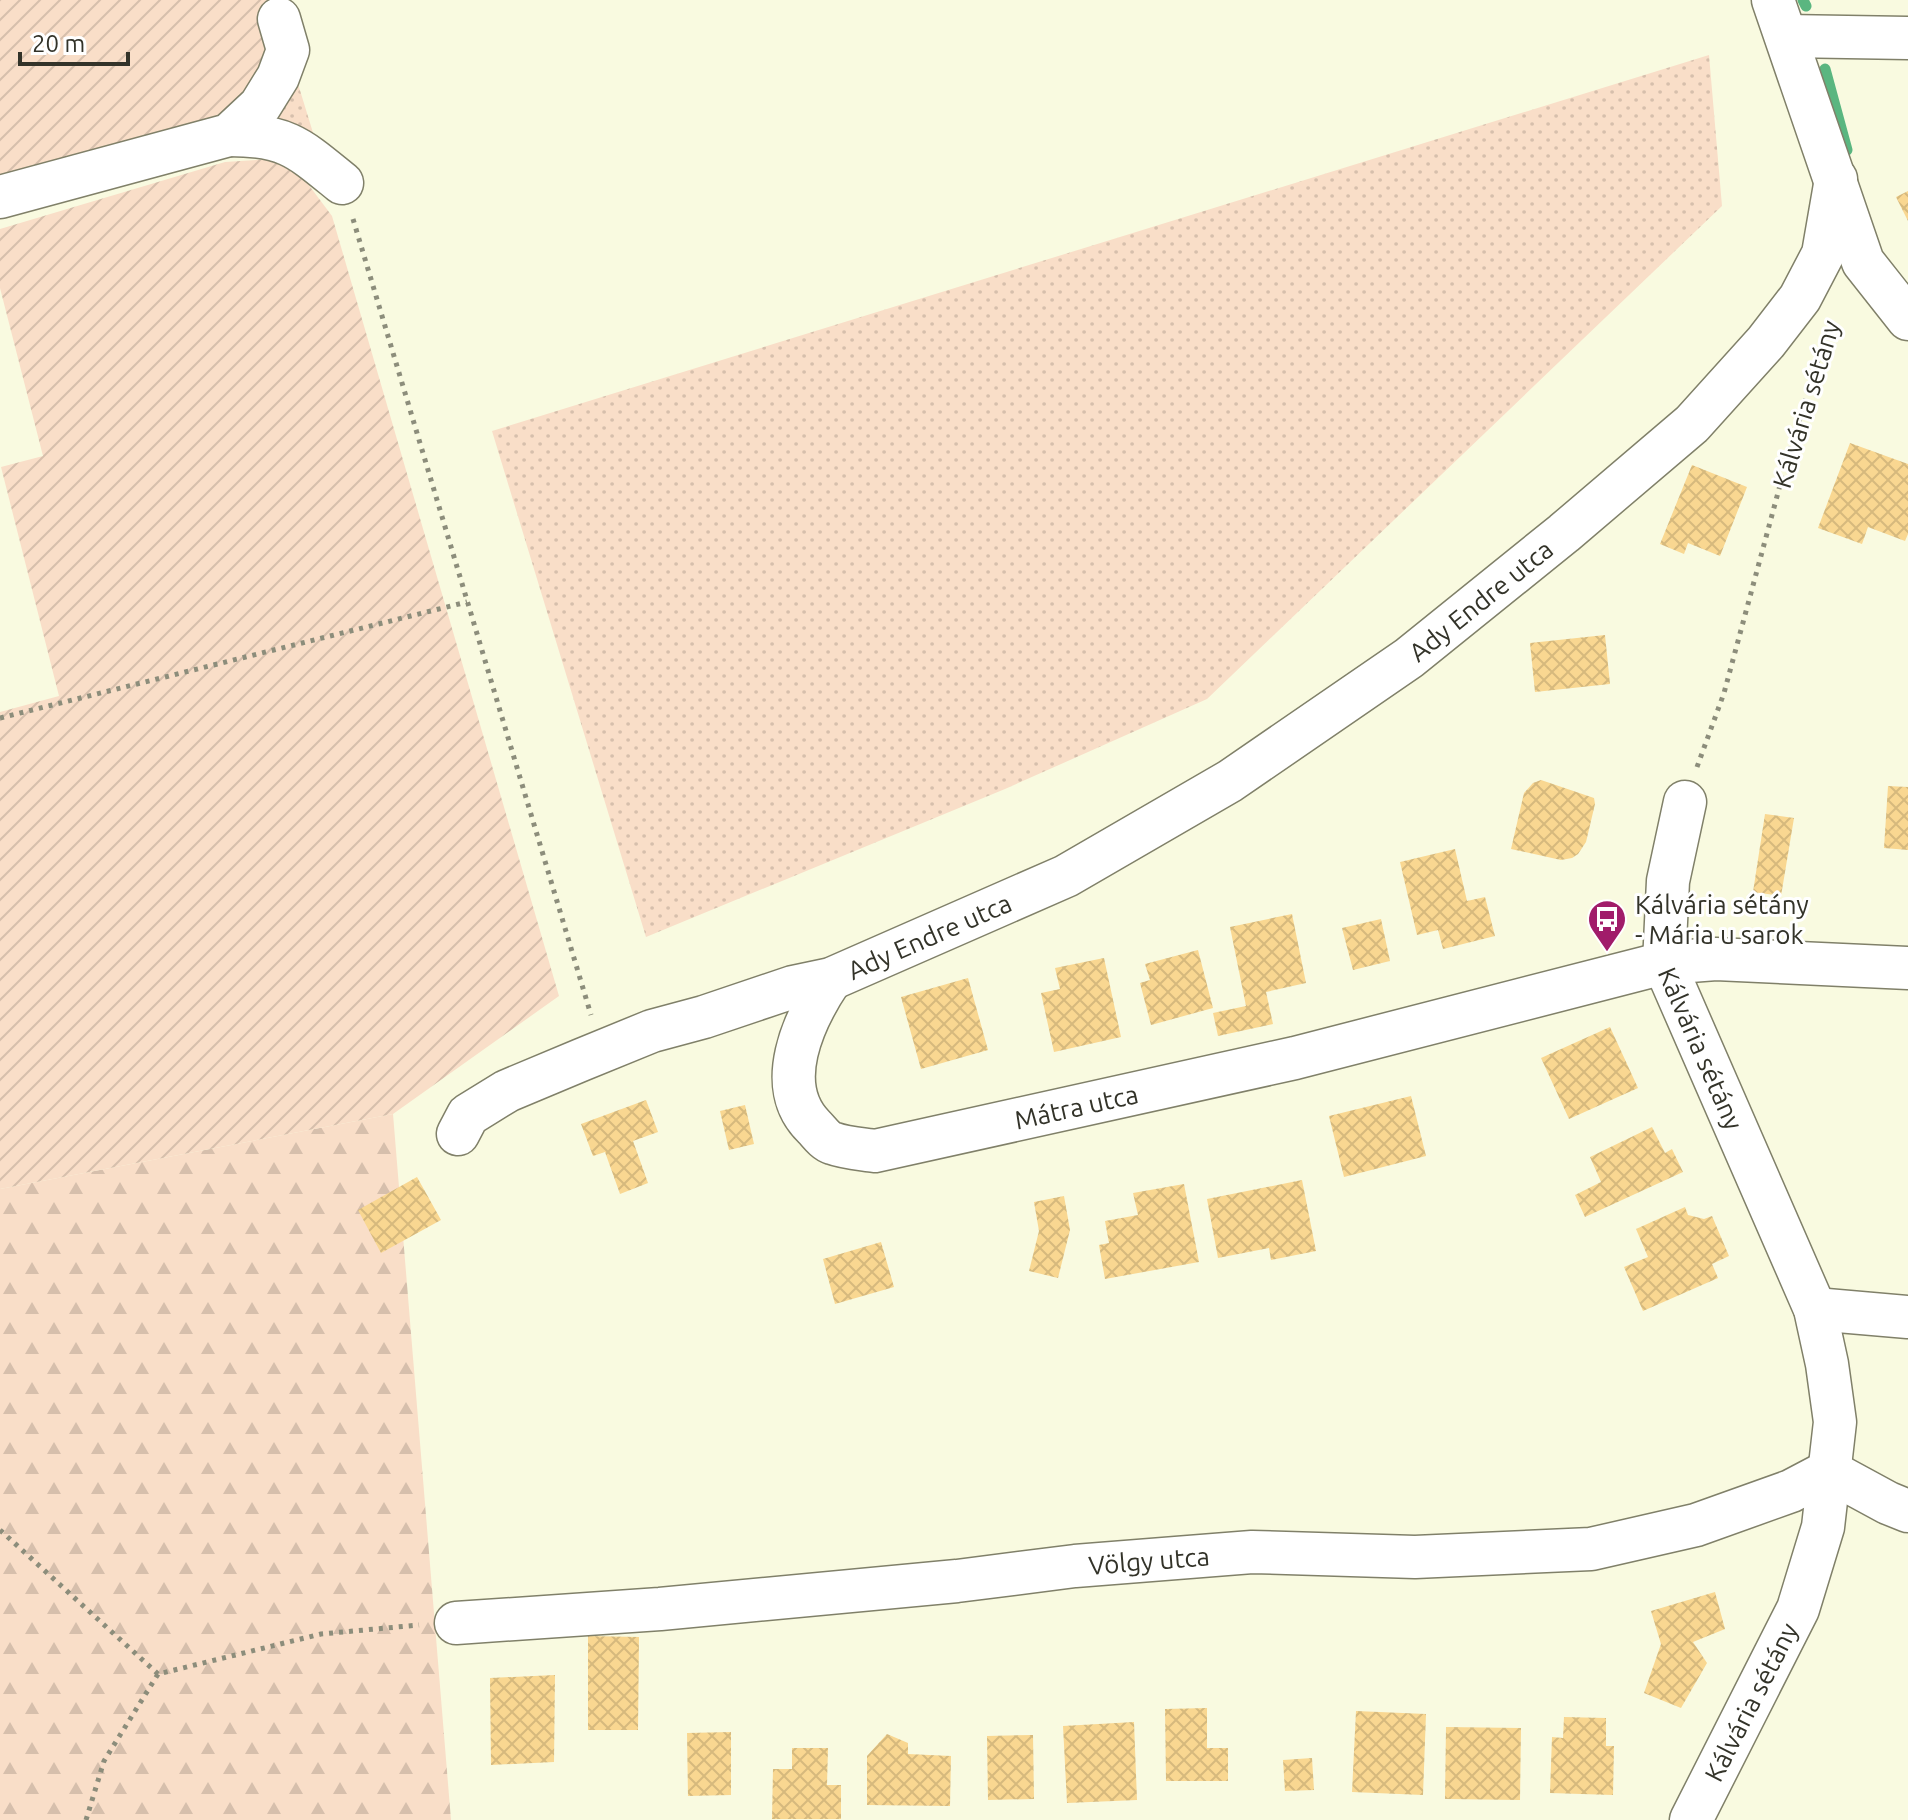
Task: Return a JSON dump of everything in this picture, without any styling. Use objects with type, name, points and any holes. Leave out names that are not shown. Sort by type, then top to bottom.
[{"type":"street","points":[[1780,18],[1908,38]]},
{"type":"street","name":"Ady Endre utca","points":[[831,979],[1066,876],[1230,781],[1409,658],[1564,533],[1692,424],[1756,354],[1800,298],[1823,254],[1836,179],[1780,18]]},
{"type":"street","points":[[229,135],[260,106],[278,77],[288,50],[279,19]]},
{"type":"street","points":[[0,197],[229,135],[257,135],[283,140],[342,183]]},
{"type":"street","points":[[1836,179],[1863,262],[1908,319]]},
{"type":"street","name":"Kálvária sétány","points":[[1685,802],[1668,881],[1664,963],[1815,1309],[1835,1422],[1823,1527],[1798,1609],[1691,1820]]},
{"type":"street","name":"Mátra utca","points":[[831,979],[812,1007],[799,1037],[795,1068],[801,1115],[830,1143],[875,1151],[1295,1058],[1664,963],[1740,959],[1908,968]]},
{"type":"street","points":[[458,1134],[468,1115],[507,1091],[602,1051],[652,1031],[793,987],[831,979]]},
{"type":"street","points":[[1815,1309],[1908,1317]]},
{"type":"street","points":[[1829,1471],[1908,1511]]},
{"type":"street","name":"Völgy utca","points":[[456,1623],[660,1609],[957,1581],[1075,1566],[1252,1552],[1415,1557],[1591,1549],[1696,1525],[1791,1491],[1829,1471]]},
{"type":"path","points":[[342,183],[602,1051]]},
{"type":"path","name":"Kálvária sétány","points":[[1685,802],[1724,693],[1786,463],[1829,327]]},
{"type":"path","points":[[0,718],[467,602]]},
{"type":"path","points":[[0,1530],[158,1674]]},
{"type":"path","points":[[86,1820],[104,1761],[158,1674],[321,1634],[456,1623]]},
{"type":"green space","points":[[0,0],[266,0],[268,50],[251,89],[215,123],[0,180]]},
{"type":"green space","points":[[1709,55],[1722,206],[1207,699],[1005,789],[646,937],[492,431]]},
{"type":"green space","points":[[291,61],[318,149],[269,113]]},
{"type":"green space","points":[[269,159],[302,176],[332,216],[559,996],[393,1114],[0,1189],[0,712],[59,696],[1,467],[43,456],[0,288],[0,229],[225,162]]},
{"type":"green space","points":[[393,1114],[451,1820],[0,1820],[0,1189]]},
{"type":"building","points":[[1908,191],[1908,221],[1896,197]]},
{"type":"building","points":[[1850,443],[1908,464],[1908,534],[1905,541],[1868,527],[1862,544],[1818,528]]},
{"type":"building","points":[[1692,465],[1747,487],[1720,556],[1688,543],[1684,554],[1660,544]]},
{"type":"building","points":[[1605,635],[1610,684],[1535,692],[1530,643]]},
{"type":"building","points":[[1541,780],[1594,798],[1586,842],[1572,858],[1561,860],[1511,849],[1524,793],[1533,783]]},
{"type":"building","points":[[1888,786],[1908,787],[1908,850],[1884,848]]},
{"type":"building","points":[[1765,814],[1794,818],[1781,896],[1753,892]]},
{"type":"building","points":[[1455,849],[1467,901],[1485,897],[1495,936],[1443,949],[1438,930],[1417,935],[1400,862]]},
{"type":"building","points":[[1292,914],[1306,983],[1266,992],[1273,1024],[1218,1036],[1213,1013],[1246,1006],[1230,927]]},
{"type":"building","points":[[1381,919],[1390,961],[1353,970],[1342,928]]},
{"type":"building","points":[[1198,950],[1213,1008],[1151,1025],[1140,983],[1150,980],[1145,964]]},
{"type":"building","points":[[1104,958],[1121,1037],[1054,1052],[1041,993],[1060,989],[1055,968]]},
{"type":"building","points":[[968,978],[988,1050],[921,1069],[901,997]]},
{"type":"building","points":[[1610,1027],[1638,1088],[1569,1119],[1541,1058]]},
{"type":"building","points":[[1411,1096],[1426,1156],[1344,1177],[1329,1116]]},
{"type":"building","points":[[646,1100],[658,1132],[633,1141],[648,1183],[620,1194],[605,1152],[593,1156],[581,1124]]},
{"type":"building","points":[[745,1105],[754,1144],[729,1150],[720,1111]]},
{"type":"building","points":[[1652,1127],[1665,1153],[1672,1149],[1683,1172],[1585,1217],[1575,1195],[1601,1182],[1590,1157]]},
{"type":"building","points":[[417,1177],[441,1220],[381,1253],[358,1210]]},
{"type":"building","points":[[1302,1180],[1316,1251],[1271,1260],[1269,1248],[1218,1258],[1207,1199]]},
{"type":"building","points":[[1184,1184],[1199,1262],[1105,1279],[1099,1245],[1109,1243],[1105,1221],[1138,1215],[1133,1193]]},
{"type":"building","points":[[1064,1196],[1070,1230],[1058,1278],[1029,1271],[1039,1231],[1034,1202]]},
{"type":"building","points":[[1685,1207],[1688,1215],[1704,1219],[1712,1216],[1729,1256],[1712,1264],[1718,1278],[1643,1311],[1624,1267],[1648,1257],[1636,1229]]},
{"type":"building","points":[[881,1242],[894,1287],[835,1304],[823,1259]]},
{"type":"building","points":[[1715,1592],[1725,1629],[1693,1642],[1707,1663],[1681,1708],[1644,1693],[1661,1644],[1651,1611]]},
{"type":"building","points":[[588,1636],[639,1637],[638,1730],[588,1730]]},
{"type":"building","points":[[555,1675],[554,1762],[491,1765],[490,1678]]},
{"type":"building","points":[[1207,1708],[1207,1748],[1228,1748],[1228,1781],[1166,1781],[1165,1709]]},
{"type":"building","points":[[1356,1711],[1426,1714],[1423,1795],[1352,1792]]},
{"type":"building","points":[[1564,1717],[1606,1718],[1606,1746],[1614,1746],[1613,1795],[1550,1793],[1552,1737],[1563,1738]]},
{"type":"building","points":[[1134,1722],[1137,1800],[1067,1803],[1063,1726]]},
{"type":"building","points":[[1446,1727],[1521,1728],[1520,1800],[1445,1799]]},
{"type":"building","points":[[731,1732],[731,1795],[688,1796],[687,1733]]},
{"type":"building","points":[[887,1734],[908,1743],[908,1754],[951,1756],[950,1806],[867,1805],[867,1756]]},
{"type":"building","points":[[1033,1735],[1034,1799],[988,1800],[987,1736]]},
{"type":"building","points":[[792,1748],[828,1748],[827,1785],[841,1785],[841,1819],[772,1819],[773,1769],[792,1769]]},
{"type":"building","points":[[1312,1758],[1314,1790],[1285,1791],[1283,1760]]},
{"type":"waterway","points":[[1803,0],[1806,6]]},
{"type":"waterway","points":[[1825,69],[1847,150]]},
{"type":"place","name":"Kálvária sétány - Mária u sarok","points":[[1607,953]]}]
